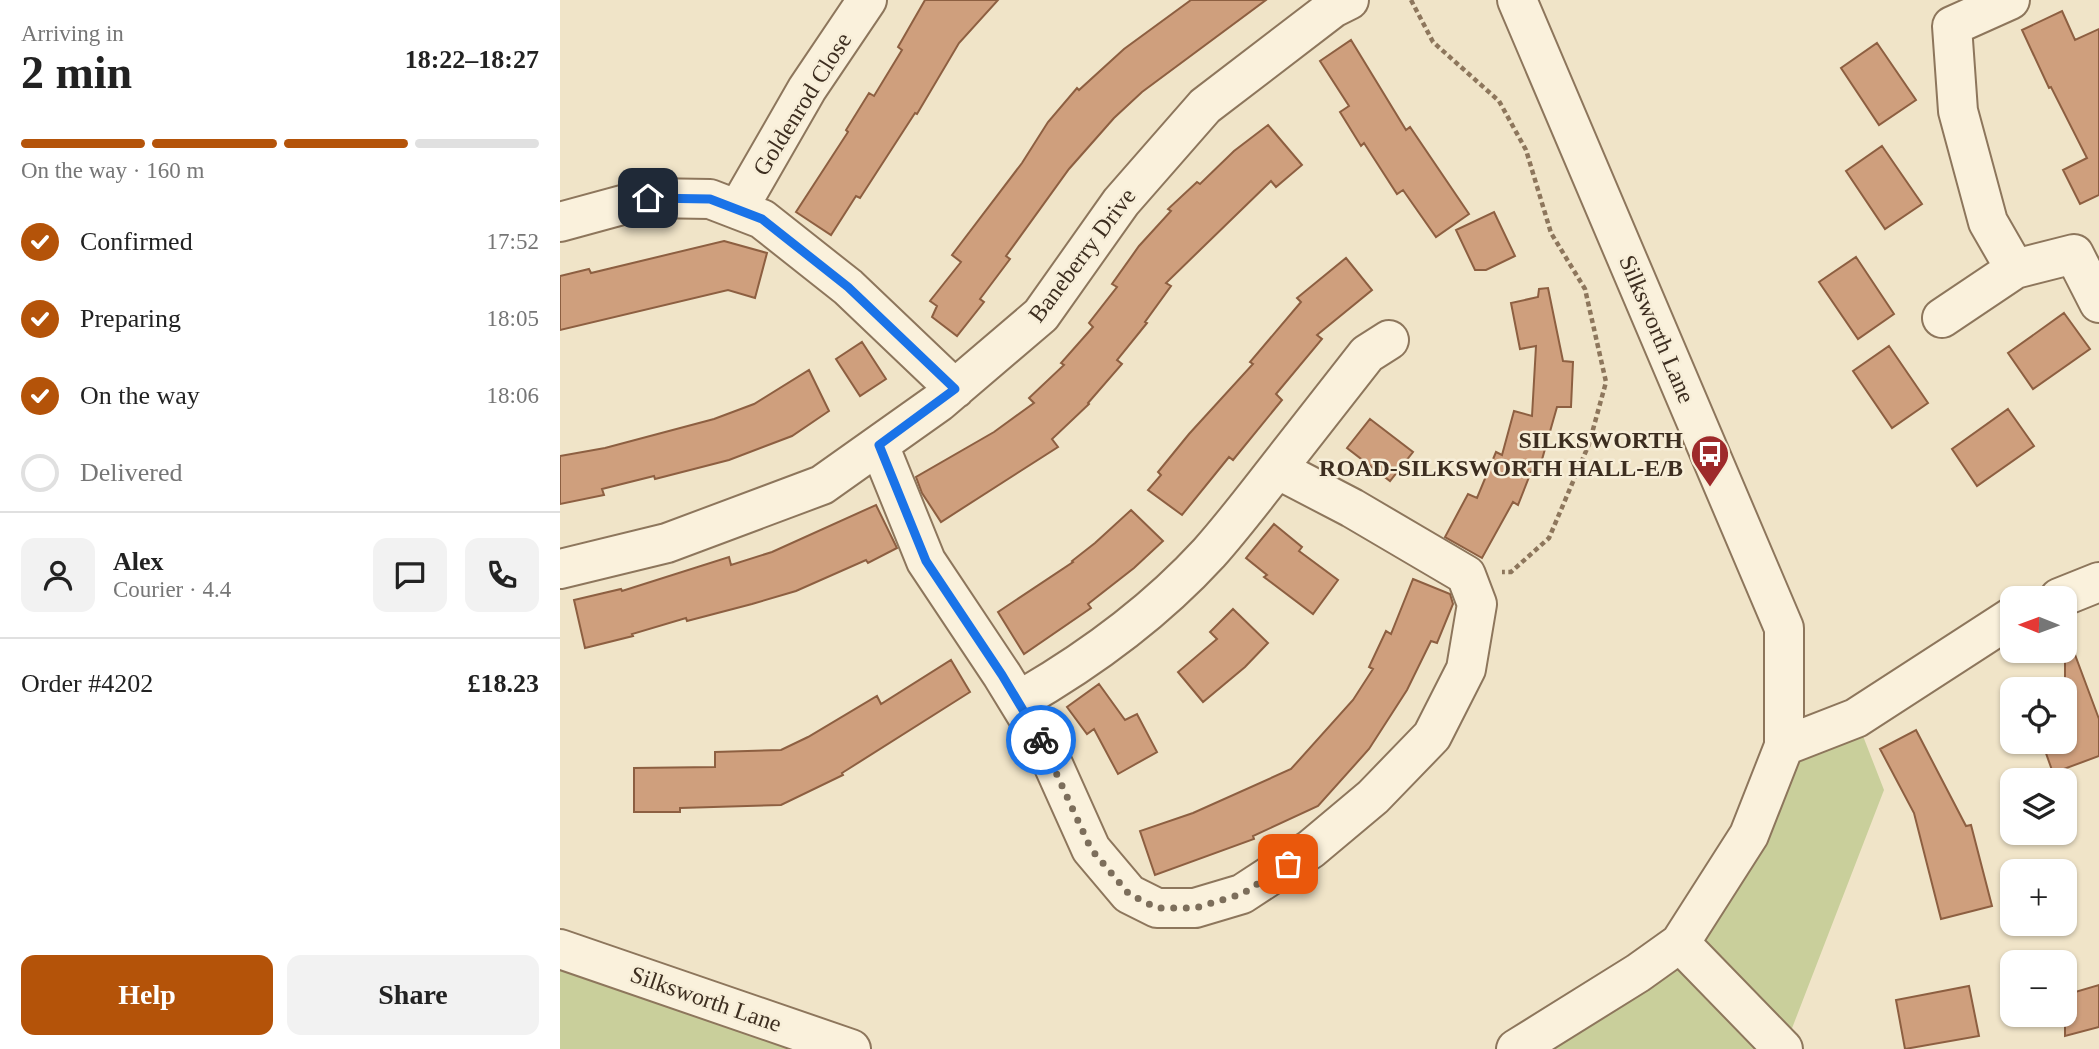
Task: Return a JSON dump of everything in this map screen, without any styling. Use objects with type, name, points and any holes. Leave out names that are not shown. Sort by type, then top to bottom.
[{"type":"street","name":"Goldenrod Close","points":[[738,209],[807,89],[867,0]]},
{"type":"street","name":"Silksworth Lane","points":[[1516,1049],[1638,973],[1680,943],[1748,835],[1784,746],[1784,628],[1517,0]]},
{"type":"street","points":[[2010,0],[1950,13],[1958,111],[1988,222],[2015,269]]},
{"type":"street","name":"Baneberry Drive","points":[[560,569],[667,543],[822,485],[879,445],[955,389],[1041,315],[1121,202],[1205,106],[1337,3]]},
{"type":"street","points":[[560,222],[648,198],[710,199],[762,219],[848,287],[955,389]]},
{"type":"street","points":[[1941,318],[2015,269],[2074,254],[2099,303]]},
{"type":"street","points":[[1018,701],[1088,658],[1171,591],[1208,554],[1367,354],[1389,340]]},
{"type":"street","points":[[879,445],[926,561],[1043,742],[1091,849],[1129,894],[1157,908],[1195,908],[1242,894],[1311,849],[1373,797],[1432,736],[1466,669],[1477,604],[1466,575],[1352,508],[1277,469]]},
{"type":"street","points":[[2077,591],[2099,582]]},
{"type":"street","points":[[1784,746],[1856,718],[2000,625]]},
{"type":"street","points":[[1680,943],[1783,1049]]},
{"type":"street","name":"Silksworth Lane","points":[[560,948],[851,1049]]},
{"type":"path","points":[[1411,0],[1433,42],[1499,101],[1526,150],[1551,233],[1585,289],[1606,382],[1589,444],[1549,538],[1511,572],[1466,575]]},
{"type":"green space","points":[[1856,718],[1884,790],[1784,1049],[1516,1049],[1638,973],[1784,746]]},
{"type":"green space","points":[[560,949],[851,1049],[560,1049]]},
{"type":"building","points":[[925,0],[998,0],[959,43],[917,114],[915,113],[860,198],[856,196],[831,235],[796,212],[848,132],[846,130],[869,93],[874,96],[902,50],[898,47]]},
{"type":"building","points":[[1191,0],[1266,0],[1142,92],[1114,118],[1069,169],[1006,256],[1010,259],[980,299],[984,302],[957,336],[932,317],[937,306],[930,301],[961,262],[952,255],[1022,163],[1048,122],[1077,88],[1079,90],[1124,49]]},
{"type":"building","points":[[2062,11],[2075,40],[2099,29],[2099,195],[2080,204],[2063,170],[2087,158],[2051,87],[2049,88],[2022,30]]},
{"type":"building","points":[[1351,40],[1406,130],[1410,127],[1469,214],[1436,237],[1403,190],[1397,194],[1364,143],[1361,146],[1340,112],[1349,106],[1320,61]]},
{"type":"building","points":[[1877,43],[1916,100],[1879,125],[1841,68]]},
{"type":"building","points":[[1268,125],[1302,165],[1276,187],[1271,181],[1166,283],[1171,286],[1145,322],[1147,323],[1117,360],[1122,364],[1089,404],[1052,439],[1058,447],[941,522],[922,493],[916,477],[994,432],[1034,403],[1029,398],[1064,365],[1061,363],[1093,327],[1089,323],[1117,287],[1112,284],[1139,246],[1171,211],[1168,209]]},
{"type":"building","points":[[1882,146],[1922,204],[1885,229],[1846,171]]},
{"type":"building","points":[[1494,212],[1515,256],[1486,270],[1475,270],[1456,230]]},
{"type":"building","points":[[724,241],[767,253],[755,298],[728,290],[560,330],[560,276],[589,269],[591,273]]},
{"type":"building","points":[[1856,257],[1894,314],[1858,339],[1819,282]]},
{"type":"building","points":[[1346,258],[1372,290],[1317,335],[1322,339],[1276,394],[1282,400],[1233,460],[1229,457],[1182,515],[1148,490],[1161,475],[1158,472],[1189,434],[1253,364],[1250,362],[1301,302],[1297,298]]},
{"type":"building","points":[[1548,288],[1563,361],[1573,362],[1571,407],[1557,407],[1541,463],[1535,462],[1518,505],[1513,502],[1482,558],[1445,537],[1468,494],[1477,498],[1496,452],[1502,455],[1514,411],[1532,416],[1536,346],[1520,349],[1511,303],[1538,297],[1539,289]]},
{"type":"building","points":[[2064,313],[2090,349],[2033,389],[2008,353]]},
{"type":"building","points":[[862,342],[886,379],[860,396],[836,359]]},
{"type":"building","points":[[1889,346],[1928,403],[1892,428],[1853,371]]},
{"type":"building","points":[[809,370],[829,411],[792,436],[729,460],[602,489],[604,495],[560,504],[560,456],[605,448],[714,419],[754,404]]},
{"type":"building","points":[[2008,409],[2034,446],[1977,486],[1952,449]]},
{"type":"building","points":[[1370,419],[1413,452],[1390,481],[1347,448]]},
{"type":"building","points":[[876,505],[897,548],[868,563],[866,560],[796,591],[687,621],[686,618],[632,634],[633,636],[585,648],[574,600],[621,589],[622,591],[729,557],[731,565],[772,552]]},
{"type":"building","points":[[1131,510],[1163,541],[1088,604],[1091,608],[1024,654],[998,612],[1073,562]]},
{"type":"building","points":[[1274,524],[1302,547],[1299,551],[1338,580],[1313,614],[1264,577],[1267,575],[1246,558]]},
{"type":"building","points":[[1413,579],[1450,594],[1453,604],[1437,643],[1431,641],[1407,690],[1369,749],[1318,806],[1253,836],[1254,839],[1155,875],[1140,831],[1193,813],[1291,769],[1353,700],[1373,669],[1369,667],[1386,631],[1391,634]]},
{"type":"building","points":[[1233,609],[1268,643],[1245,667],[1203,702],[1178,672],[1217,639],[1210,632]]},
{"type":"building","points":[[951,660],[970,692],[842,773],[843,775],[781,805],[680,808],[680,812],[634,812],[634,768],[715,767],[715,752],[781,750],[877,696],[881,704]]},
{"type":"building","points":[[2077,660],[2099,719],[2099,756],[2067,768],[2051,768],[2046,754],[2077,754],[2077,677],[2065,677],[2065,663],[2077,663]]},
{"type":"building","points":[[1099,684],[1125,720],[1137,714],[1157,752],[1118,774],[1094,729],[1087,734],[1067,707]]},
{"type":"building","points":[[1916,730],[1966,826],[1971,825],[1992,906],[1941,919],[1914,813],[1880,749]]},
{"type":"building","points":[[2099,985],[2099,1027],[2065,1036],[2065,1027],[2077,1027],[2077,991]]},
{"type":"building","points":[[1969,986],[1979,1036],[1905,1049],[1896,1000]]},
{"type":"way so far","points":[[1041,740],[1091,849],[1129,894],[1157,908],[1195,908],[1242,894],[1288,864]]},
{"type":"place","name":"SILKSWORTH ROAD-SILKSWORTH HALL-E/B","points":[[1710,488]]},
{"type":"route","points":[[648,198],[710,199],[762,219],[848,287],[955,389],[879,445],[926,561],[1002,675],[1041,740]]}]
